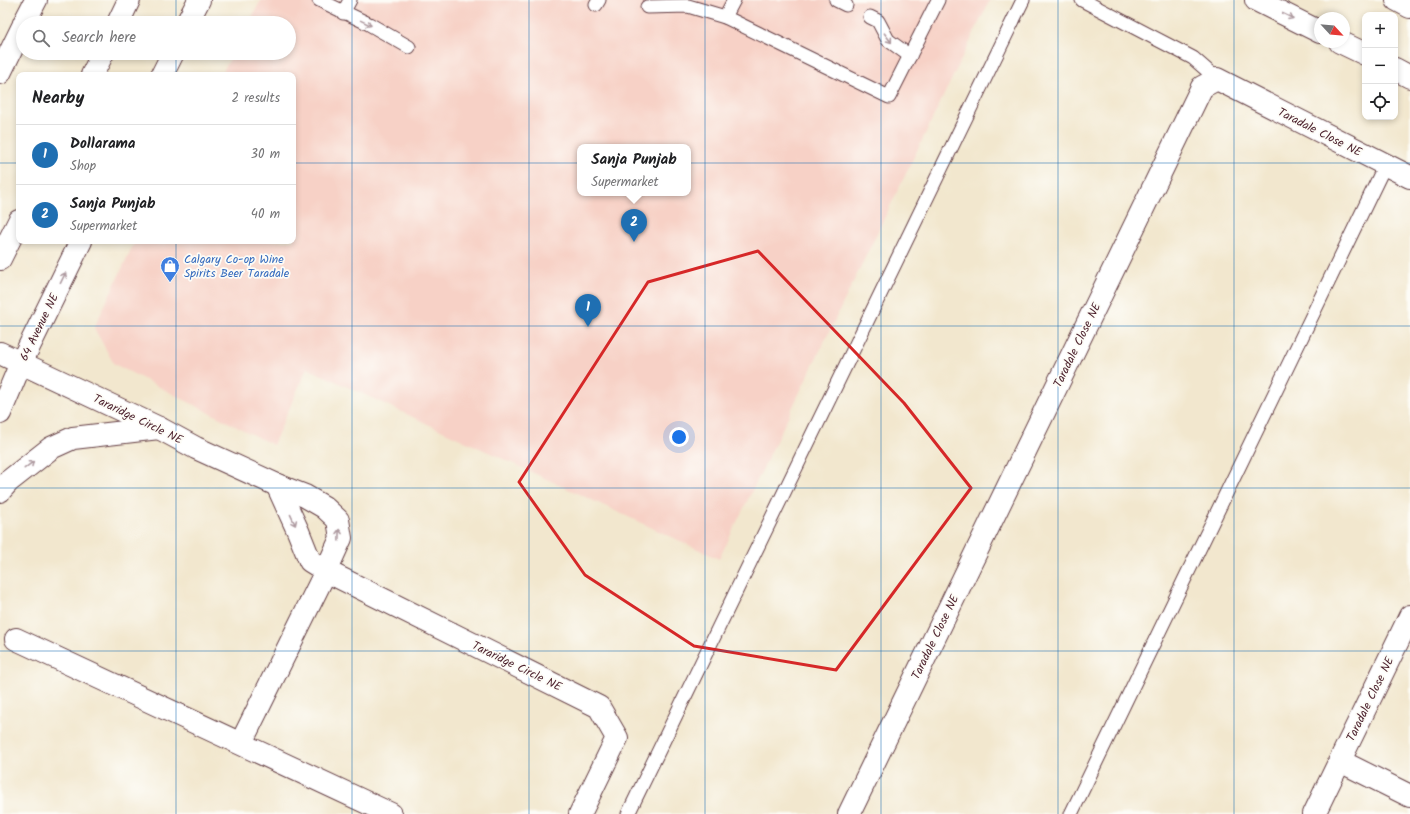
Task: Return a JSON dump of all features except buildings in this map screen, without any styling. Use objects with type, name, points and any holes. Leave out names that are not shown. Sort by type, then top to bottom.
[{"type":"street","points":[[28,16],[36,0]]},
{"type":"street","points":[[121,16],[129,0]]},
{"type":"street","points":[[191,16],[199,0]]},
{"type":"street","points":[[1256,0],[1314,29]]},
{"type":"street","points":[[1396,0],[1410,7]]},
{"type":"street","points":[[0,72],[16,40]]},
{"type":"street","points":[[1350,47],[1362,53]]},
{"type":"street","points":[[94,72],[100,60]]},
{"type":"street","points":[[164,72],[170,60]]},
{"type":"street","points":[[1398,71],[1410,77]]},
{"type":"street","name":"Taradale Close NE","points":[[850,814],[1202,87],[1217,79],[1410,177]]},
{"type":"street","points":[[0,259],[16,227]]},
{"type":"street","name":"64 Avenue NE","points":[[0,413],[21,363],[80,244]]},
{"type":"street","name":"Tararidge Circle NE","points":[[0,353],[159,428],[196,448],[277,485],[305,496],[324,507],[338,520],[340,538],[326,571],[241,743]]},
{"type":"street","points":[[0,492],[9,481],[51,448],[73,438],[159,428]]},
{"type":"street","name":"Tararidge Circle NE","points":[[277,485],[310,561],[326,571],[599,707],[617,738],[580,814]]},
{"type":"street","name":"Taradale Close NE","points":[[1314,814],[1410,616]]},
{"type":"street","points":[[16,639],[391,814]]},
{"type":"street","points":[[1340,761],[1410,796]]},
{"type":"lane","points":[[319,0],[343,13],[369,24],[409,47]]},
{"type":"lane","points":[[343,13],[350,0]]},
{"type":"lane","points":[[725,17],[734,0]]},
{"type":"lane","points":[[647,7],[688,6],[725,17],[889,97],[938,0]]},
{"type":"lane","points":[[628,814],[1024,0]]},
{"type":"lane","points":[[1082,0],[1193,58],[1217,79]]},
{"type":"lane","points":[[870,17],[878,21],[888,40],[910,56]]},
{"type":"lane","points":[[1071,814],[1385,165]]},
{"type":"highlighted area","points":[[758,251],[904,403],[971,488],[836,670],[694,646],[585,575],[519,482],[648,282]]},
{"type":"shaded area","points":[[261,0],[990,0],[719,559],[307,368],[273,445],[114,364],[94,328],[134,244],[296,244],[296,72],[223,72],[229,60],[296,60],[296,16],[253,16]]},
{"type":"place","name":"Sanja Punjab","points":[[634,242]]},
{"type":"place","name":"Calgary Co-op Wine Spirits Beer Taradale","points":[[170,283]]},
{"type":"place","name":"Dollarama","points":[[588,327]]}]
